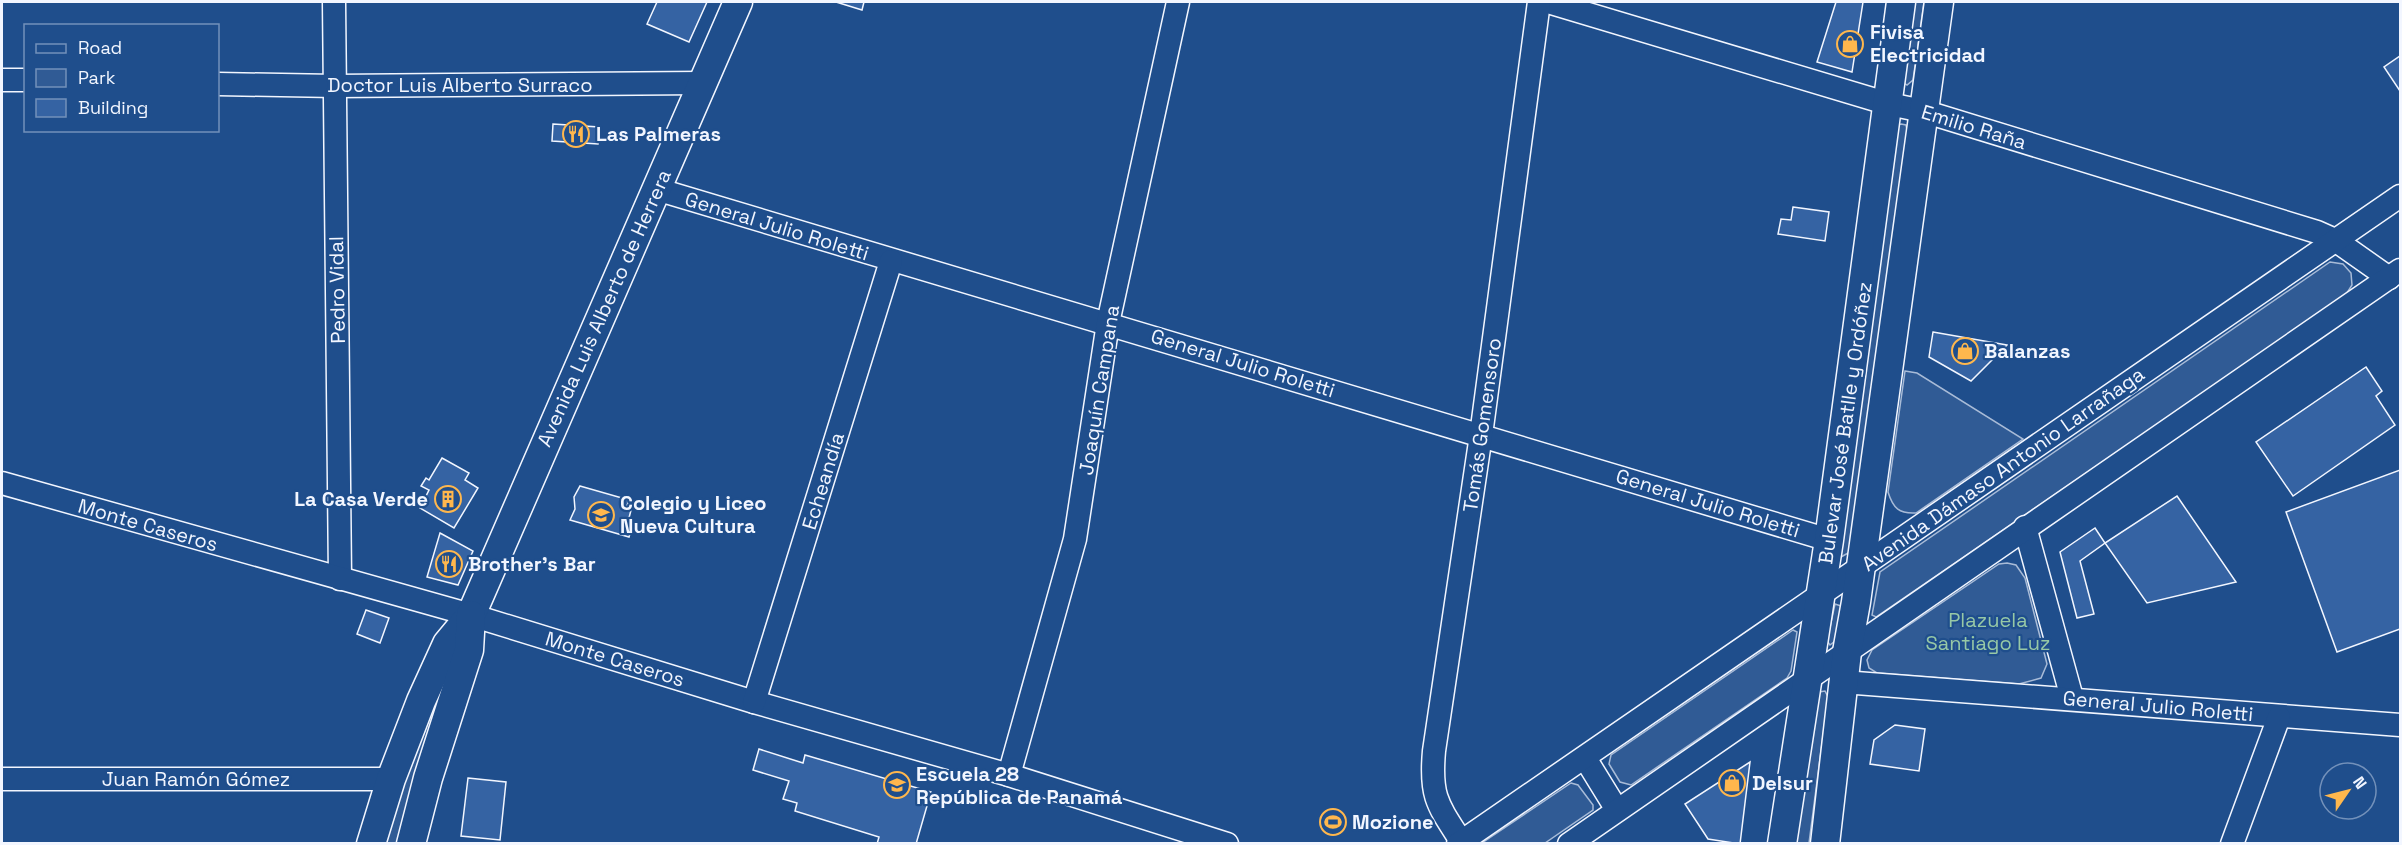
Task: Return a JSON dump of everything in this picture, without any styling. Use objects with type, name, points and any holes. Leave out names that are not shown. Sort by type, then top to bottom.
[{"type":"main road","name":"Avenida Luis Alberto de Herrera","points":[[371,843],[391,779],[421,701],[447,644],[471,615],[738,2]]},
{"type":"main road","name":"Bulevar José Batlle y Ordóñez","points":[[1782,843],[1829,540],[1901,2]]},
{"type":"main road","name":"Bulevar José Batlle y Ordóñez","points":[[1825,843],[1847,652],[1861,566],[1939,2]]},
{"type":"main road","name":"Avenida Luis Alberto de Herrera","points":[[411,843],[428,778],[469,650],[471,615]]},
{"type":"street","name":"Pedro Vidal","points":[[334,2],[340,579]]},
{"type":"street","name":"Joaquín Campana","points":[[1009,775],[1075,539],[1108,322],[1178,2]]},
{"type":"street","name":"Tomás Gomensoro","points":[[1459,842],[1436,802],[1432,772],[1481,435],[1539,2]]},
{"type":"street","name":"Emilio Raña","points":[[1548,2],[1889,104],[1923,111],[2317,232],[2395,274]]},
{"type":"street","points":[[2,80],[24,80]]},
{"type":"street","name":"Doctor Luis Alberto Surraco","points":[[219,84],[335,86],[703,83]]},
{"type":"street","name":"General Julio Roletti","points":[[656,189],[891,261],[1108,322],[1829,540]]},
{"type":"street","name":"Avenida Dámaso Antonio Larrañaga","points":[[1459,842],[1585,758],[2400,196]]},
{"type":"street","name":"Echeandía","points":[[754,702],[891,261]]},
{"type":"street","points":[[1569,843],[2395,274]]},
{"type":"street","name":"Monte Caseros","points":[[2,483],[471,615],[754,702],[1009,775],[1227,843]]},
{"type":"street","points":[[2025,527],[2072,698]]},
{"type":"street","name":"General Julio Roletti","points":[[1843,682],[2400,725]]},
{"type":"street","points":[[2232,843],[2278,717]]},
{"type":"street","points":[[1585,758],[1617,810]]},
{"type":"street","name":"Juan Ramón Gómez","points":[[2,778],[391,779]]},
{"type":"green space","points":[[1915,2],[1924,2],[1913,80],[1907,85],[1904,83]]},
{"type":"green space","points":[[1898,125],[1906,125],[1907,130],[1850,552],[1841,557]]},
{"type":"green space","points":[[2330,262],[2343,264],[2351,273],[2352,285],[2345,296],[1876,617],[1872,615],[1880,572]]},
{"type":"green space","points":[[1905,371],[1917,373],[2023,439],[1916,513],[1897,509],[1888,492]]},
{"type":"green space","name":"Plazuela Santiago Luz","points":[[1999,564],[2016,565],[2025,578],[2047,664],[2041,678],[2019,684],[1877,673],[1869,668],[1867,660],[1872,650]]},
{"type":"green space","points":[[1835,604],[1841,606],[1835,641],[1830,645],[1827,641]]},
{"type":"green space","points":[[1793,630],[1797,632],[1791,671],[1787,678],[1631,785],[1620,782],[1609,764],[1611,755]]},
{"type":"green space","points":[[442,681],[399,843],[381,844]]},
{"type":"green space","points":[[1825,691],[1828,697],[1809,843],[1796,844],[1819,692]]},
{"type":"green space","points":[[1571,783],[1578,785],[1593,805],[1593,810],[1545,843],[1482,843]]},
{"type":"building","points":[[657,2],[707,2],[689,42],[647,24]]},
{"type":"building","points":[[836,2],[864,2],[862,10]]},
{"type":"building","points":[[1836,2],[1863,2],[1852,72],[1817,62]]},
{"type":"building","points":[[2400,56],[2400,91],[2384,67]]},
{"type":"building","name":"Las Palmeras","points":[[553,124],[599,127],[598,144],[552,141]]},
{"type":"building","points":[[1793,207],[1829,212],[1825,241],[1778,234],[1781,219],[1791,220]]},
{"type":"building","name":"Balanzas","points":[[1933,332],[2007,345],[1971,381],[1929,357]]},
{"type":"building","points":[[2366,367],[2382,391],[2376,396],[2395,425],[2293,496],[2256,442]]},
{"type":"building","name":"La Casa Verde","points":[[442,458],[469,473],[465,480],[478,488],[454,528],[420,508],[429,490],[421,486],[426,478],[429,480]]},
{"type":"building","points":[[2400,470],[2400,629],[2337,652],[2286,512]]},
{"type":"building","name":"Colegio y Liceo Nueva Cultura","points":[[580,486],[629,500],[626,509],[631,510],[628,522],[633,523],[629,537],[570,520],[575,509],[574,497]]},
{"type":"building","points":[[2177,496],[2236,582],[2147,603],[2105,543]]},
{"type":"building","points":[[2095,528],[2105,543],[2080,561],[2094,614],[2077,618],[2060,552]]},
{"type":"building","name":"Brother's Bar","points":[[440,533],[473,551],[458,585],[427,577]]},
{"type":"building","points":[[366,610],[389,618],[380,643],[357,634]]},
{"type":"building","points":[[1895,725],[1925,729],[1919,771],[1870,764],[1874,740]]},
{"type":"building","points":[[759,749],[803,763],[805,755],[931,792],[916,844],[877,844],[879,837],[795,811],[797,803],[783,799],[789,781],[753,770]]},
{"type":"building","name":"Delsur","points":[[1750,762],[1740,844],[1708,839],[1685,804]]},
{"type":"building","points":[[468,778],[506,782],[500,840],[461,836]]},
{"type":"place","name":"Fivisa Electricidad","points":[[1850,44]]},
{"type":"place","name":"Las Palmeras","points":[[576,134]]},
{"type":"place","name":"Balanzas","points":[[1965,351]]},
{"type":"place","name":"La Casa Verde","points":[[448,499]]},
{"type":"place","name":"Colegio y Liceo Nueva Cultura","points":[[601,515]]},
{"type":"place","name":"Brother's Bar","points":[[449,564]]},
{"type":"place","name":"Delsur","points":[[1732,783]]},
{"type":"place","name":"Escuela 28 República de Panamá","points":[[897,785]]},
{"type":"place","name":"Mozione","points":[[1333,822]]}]
